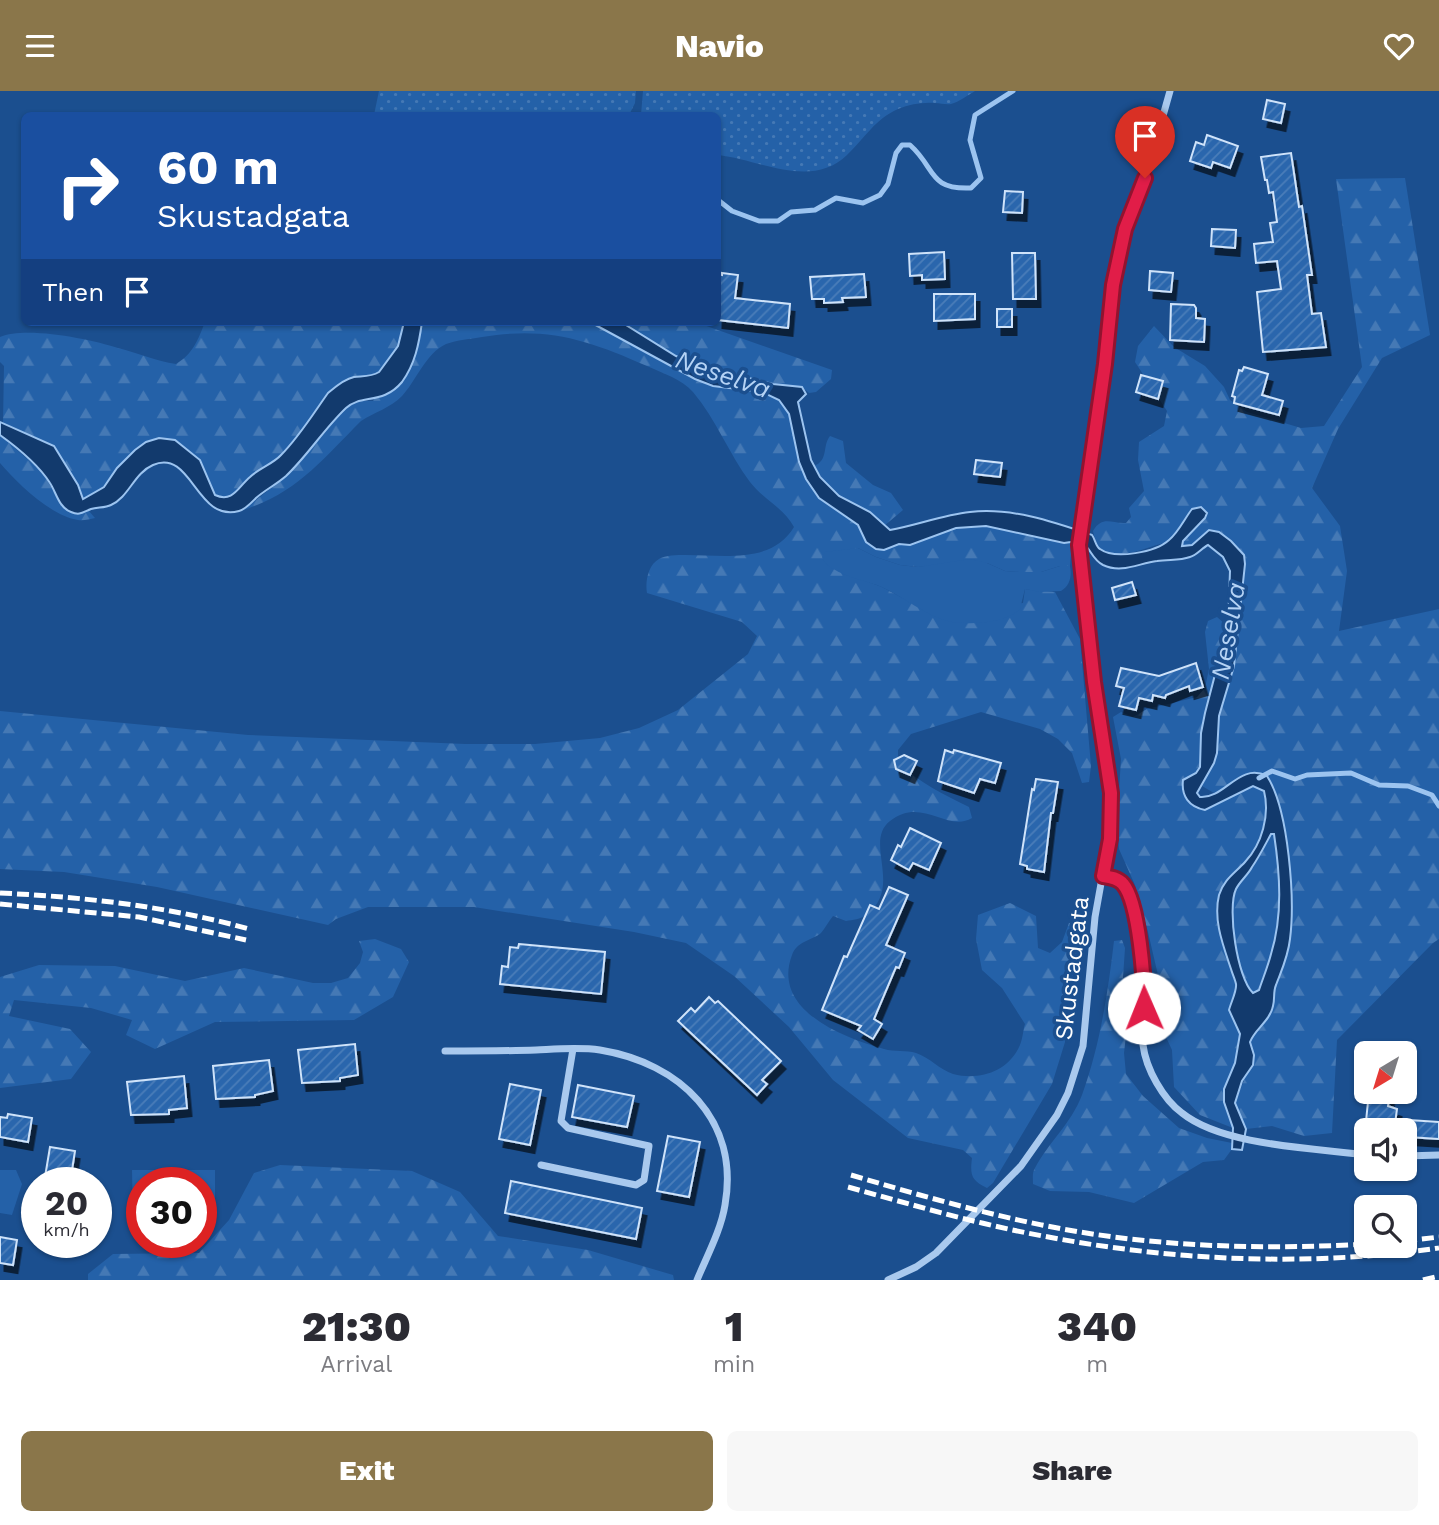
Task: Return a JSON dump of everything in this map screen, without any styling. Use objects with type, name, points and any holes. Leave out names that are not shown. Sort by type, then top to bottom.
[{"type":"street","name":"Skustadgata","points":[[888,1280],[916,1267],[936,1253],[1021,1166],[1057,1115],[1068,1093],[1083,1046],[1095,917],[1110,839],[1111,793],[1094,682],[1079,545],[1105,364],[1113,285],[1125,229],[1140,197],[1171,91]]},
{"type":"street","points":[[1103,876],[1112,877],[1124,885],[1135,917],[1145,989],[1143,1045],[1154,1078],[1180,1112],[1224,1135],[1354,1153]]},
{"type":"street","points":[[541,1165],[636,1185],[643,1180],[649,1146],[568,1128],[561,1121],[573,1049]]},
{"type":"street","points":[[445,1051],[598,1049],[657,1067],[690,1090],[720,1133],[728,1167],[725,1206],[697,1280]]},
{"type":"street","points":[[1417,1156],[1439,1155]]},
{"type":"green space","points":[[379,91],[636,91],[630,112],[375,112]]},
{"type":"green space","points":[[643,91],[975,91],[951,104],[921,103],[890,113],[847,155],[833,165],[817,170],[784,170],[721,156],[721,112],[641,112]]},
{"type":"green space","points":[[1405,178],[1430,335],[1382,358],[1338,429],[1312,488],[1340,526],[1347,571],[1339,631],[1439,609],[1439,939],[1337,1040],[1332,1133],[1304,1136],[1272,1126],[1246,1129],[1235,1103],[1254,1055],[1250,1042],[1269,1017],[1273,1007],[1275,988],[1289,946],[1292,898],[1287,857],[1267,776],[1252,773],[1214,793],[1202,786],[1217,753],[1219,716],[1234,666],[1245,564],[1201,536],[1188,547],[1182,547],[1183,542],[1172,542],[1121,554],[1097,548],[1093,531],[1100,523],[1126,523],[1131,517],[1129,508],[1144,491],[1138,460],[1139,442],[1164,426],[1167,411],[1135,362],[1138,346],[1154,326],[1174,347],[1205,366],[1224,387],[1230,400],[1247,412],[1301,428],[1324,426],[1362,367],[1336,179]]},
{"type":"green space","points":[[203,326],[403,326],[399,344],[387,366],[375,375],[345,384],[328,393],[281,455],[254,474],[235,493],[226,497],[215,495],[205,472],[185,447],[117,468],[104,487],[83,499],[54,446],[3,424],[4,366],[0,362],[0,337],[25,333],[58,335],[106,344],[176,364],[191,351]]},
{"type":"green space","points":[[421,326],[597,326],[695,379],[714,386],[762,392],[779,400],[789,414],[799,462],[819,498],[858,525],[866,542],[884,550],[899,544],[910,545],[956,528],[986,526],[1064,543],[1072,541],[1070,566],[1041,572],[1005,571],[987,563],[918,567],[900,565],[858,548],[858,578],[882,587],[931,613],[1023,603],[1025,589],[1055,592],[1080,639],[1091,766],[1089,782],[1082,783],[1072,753],[1058,739],[1040,729],[981,712],[911,734],[898,750],[898,763],[923,782],[969,807],[972,818],[953,821],[913,812],[902,814],[890,821],[883,830],[880,841],[883,878],[877,904],[859,918],[846,921],[833,916],[821,933],[794,950],[788,974],[792,991],[801,1006],[832,1029],[884,1049],[916,1053],[953,1074],[983,1075],[1001,1067],[1015,1054],[1025,1024],[1002,988],[982,970],[976,939],[978,915],[1010,903],[1036,916],[1038,948],[1050,953],[1062,942],[1069,923],[1081,922],[1065,1042],[1052,1084],[993,1183],[987,1188],[975,1179],[972,1173],[972,1158],[963,1150],[908,1138],[833,1080],[789,1027],[734,976],[686,943],[634,932],[474,907],[368,907],[336,919],[328,925],[157,887],[64,872],[0,869],[0,711],[248,735],[465,744],[535,744],[600,738],[639,728],[678,710],[748,654],[757,636],[742,622],[647,593],[648,574],[655,562],[668,556],[731,556],[760,552],[785,539],[794,527],[785,514],[750,482],[709,414],[688,387],[665,374],[586,342],[527,333],[446,344],[427,360],[402,396],[361,421],[306,475],[277,496],[240,511],[289,472],[344,409],[356,402],[373,401],[419,343]]},
{"type":"green space","points":[[627,326],[706,326],[832,370],[831,379],[816,392],[809,393],[802,387],[773,384],[696,365]]},
{"type":"green space","points":[[0,435],[41,471],[61,502],[88,510],[95,518],[80,520],[68,517],[25,489],[0,463]]},
{"type":"green space","points":[[830,436],[843,441],[846,463],[873,485],[891,493],[903,510],[884,526],[872,515],[838,495],[814,466],[824,457]]},
{"type":"green space","points":[[858,548],[900,565],[918,567],[970,559],[1005,571],[1019,572],[1041,572],[1070,566],[1070,577],[1068,584],[1061,591],[1041,592],[1025,589],[1020,609],[1014,614],[978,623],[952,622],[934,616],[879,586],[838,572],[825,563],[822,557],[825,552]]},
{"type":"green space","points":[[1217,617],[1227,626],[1227,652],[1217,667],[1205,713],[1201,733],[1201,767],[1183,780],[1185,793],[1197,809],[1216,804],[1253,786],[1264,791],[1267,803],[1266,820],[1257,843],[1246,861],[1228,877],[1216,907],[1218,928],[1236,986],[1229,1010],[1240,1034],[1240,1047],[1225,1100],[1233,1128],[1200,1115],[1174,1087],[1172,1050],[1160,1024],[1161,988],[1135,885],[1119,849],[1117,823],[1121,759],[1113,717],[1121,712],[1133,717],[1147,709],[1197,697],[1205,688],[1209,669],[1205,632],[1208,621]]},
{"type":"green space","points":[[1271,834],[1274,834],[1279,909],[1268,963],[1258,991],[1253,993],[1247,985],[1238,959],[1233,926],[1233,898]]},
{"type":"green space","points":[[375,939],[401,949],[409,962],[393,997],[354,1020],[215,1022],[155,1049],[126,1035],[132,1020],[91,1008],[14,1000],[9,1016],[70,1029],[91,1052],[71,1079],[0,1088],[0,977],[39,965],[115,966],[185,981],[244,968],[313,983],[331,983],[348,978],[360,963],[363,952],[359,941]]},
{"type":"green space","points":[[1122,940],[1125,948],[1122,992],[1127,1026],[1124,1053],[1126,1074],[1143,1096],[1179,1128],[1232,1143],[1232,1149],[1224,1160],[1203,1162],[1134,1203],[1089,1192],[1050,1191],[1033,1184],[1035,1168],[1072,1115],[1082,1095],[1102,1019],[1114,941]]},
{"type":"green space","points":[[280,1165],[412,1171],[460,1192],[498,1236],[588,1250],[673,1275],[674,1280],[88,1280],[88,1274],[108,1258],[112,1258],[113,1254],[126,1254],[126,1258],[217,1258],[217,1233],[229,1220],[254,1173]]},
{"type":"green space","points":[[0,1170],[16,1170],[21,1187],[12,1215],[0,1213]]},
{"type":"water","points":[[403,326],[421,326],[416,353],[402,382],[387,394],[358,401],[346,408],[286,476],[239,511],[225,512],[213,506],[186,475],[177,467],[166,463],[146,469],[122,497],[111,505],[74,513],[64,507],[34,463],[0,435],[0,422],[54,446],[78,485],[83,499],[104,487],[117,468],[146,442],[159,438],[175,440],[200,460],[215,495],[226,497],[235,493],[254,474],[281,455],[328,393],[350,378],[379,372],[398,346]]},
{"type":"water","name":"Neselva","points":[[597,326],[627,326],[696,365],[773,384],[802,387],[806,394],[798,402],[811,460],[820,477],[839,496],[870,512],[890,530],[960,513],[1001,512],[1048,521],[1092,535],[1100,549],[1125,554],[1145,551],[1163,544],[1175,533],[1192,509],[1201,507],[1207,513],[1205,518],[1183,541],[1182,546],[1192,545],[1209,530],[1219,532],[1244,555],[1234,666],[1219,716],[1217,753],[1197,793],[1200,797],[1209,796],[1248,774],[1267,776],[1281,810],[1289,856],[1292,902],[1289,945],[1275,988],[1273,1006],[1250,1042],[1254,1055],[1253,1065],[1242,1081],[1235,1103],[1246,1129],[1242,1150],[1232,1149],[1233,1128],[1224,1102],[1224,1089],[1235,1063],[1240,1034],[1229,1010],[1236,984],[1220,932],[1217,904],[1224,885],[1256,847],[1263,829],[1266,800],[1264,791],[1253,786],[1205,810],[1199,809],[1185,796],[1183,786],[1183,780],[1196,773],[1200,767],[1201,733],[1205,713],[1217,667],[1227,652],[1230,571],[1223,557],[1208,545],[1186,558],[1117,568],[1103,565],[1080,543],[1064,543],[986,526],[956,528],[910,545],[899,544],[884,550],[876,549],[866,542],[858,525],[819,498],[806,479],[799,462],[789,414],[779,400],[762,392],[713,386]],"holes":[[[1271,834],[1274,834],[1279,879],[1275,939],[1259,990],[1253,993],[1247,985],[1238,959],[1233,926],[1233,898]]]},
{"type":"building","points":[[1267,100],[1285,104],[1281,123],[1263,119]]},
{"type":"building","points":[[1207,135],[1238,146],[1230,168],[1213,162],[1211,168],[1190,161],[1196,142],[1204,145]]},
{"type":"building","points":[[1291,153],[1312,275],[1307,275],[1312,314],[1321,313],[1326,347],[1263,352],[1257,292],[1281,289],[1277,261],[1256,263],[1254,244],[1273,242],[1270,223],[1277,222],[1273,192],[1269,193],[1261,157]]},
{"type":"building","points":[[1005,191],[1023,192],[1022,213],[1003,212]]},
{"type":"building","points":[[1212,229],[1236,230],[1235,248],[1211,246]]},
{"type":"building","points":[[944,252],[945,279],[922,280],[922,275],[910,276],[909,254]]},
{"type":"building","points":[[1012,253],[1035,253],[1036,299],[1013,299]]},
{"type":"building","points":[[1150,271],[1173,273],[1171,292],[1149,290]]},
{"type":"building","points":[[864,274],[866,297],[842,298],[843,302],[824,303],[824,299],[812,299],[810,277]]},
{"type":"building","points":[[722,275],[738,275],[735,298],[790,304],[788,328],[721,320]]},
{"type":"building","points":[[934,294],[975,294],[975,319],[934,321]]},
{"type":"building","points":[[1171,304],[1194,305],[1196,318],[1205,319],[1204,342],[1170,340]]},
{"type":"building","points":[[997,309],[1012,309],[1012,327],[997,327]]},
{"type":"building","points":[[1244,367],[1268,374],[1262,395],[1283,401],[1279,415],[1234,403],[1235,397],[1232,396],[1239,370],[1242,371]]},
{"type":"building","points":[[1141,375],[1163,381],[1158,399],[1136,392]]},
{"type":"building","points":[[976,460],[1002,463],[1000,477],[974,474]]},
{"type":"building","points":[[1132,582],[1136,595],[1115,600],[1112,588]]},
{"type":"building","points":[[1196,663],[1203,687],[1190,691],[1189,686],[1166,695],[1165,698],[1153,695],[1152,701],[1139,698],[1136,710],[1119,706],[1124,688],[1116,686],[1121,668],[1159,676]]},
{"type":"building","points":[[945,750],[1001,763],[995,783],[980,779],[974,793],[938,781]]},
{"type":"building","points":[[904,755],[917,761],[910,775],[896,769],[894,760]]},
{"type":"building","points":[[1036,779],[1058,782],[1051,813],[1044,872],[1027,869],[1027,866],[1020,864]]},
{"type":"building","points":[[910,828],[941,843],[929,870],[913,863],[909,870],[891,860]]},
{"type":"building","points":[[889,887],[908,895],[886,945],[905,953],[899,968],[896,967],[874,1019],[882,1024],[873,1039],[858,1030],[861,1026],[822,1010],[844,956],[847,957],[870,905],[879,909]]},
{"type":"building","points":[[519,944],[605,952],[601,994],[500,984],[502,966],[508,967],[510,947],[518,948]]},
{"type":"building","points":[[709,997],[715,1003],[718,1001],[781,1061],[762,1080],[767,1084],[757,1095],[678,1021],[691,1008],[695,1012]]},
{"type":"building","points":[[355,1044],[358,1075],[340,1078],[340,1081],[302,1083],[298,1050]]},
{"type":"building","points":[[269,1060],[273,1091],[255,1097],[216,1099],[213,1066]]},
{"type":"building","points":[[184,1076],[187,1108],[169,1110],[169,1114],[131,1115],[127,1082]]},
{"type":"building","points":[[510,1084],[541,1090],[530,1145],[499,1139]]},
{"type":"building","points":[[578,1085],[634,1096],[627,1127],[572,1117]]},
{"type":"building","points":[[1368,1104],[1388,1104],[1397,1109],[1396,1118],[1366,1118]]},
{"type":"building","points":[[8,1114],[32,1118],[28,1142],[0,1137],[0,1117],[7,1118]]},
{"type":"building","points":[[1417,1121],[1439,1122],[1439,1139],[1417,1138]]},
{"type":"building","points":[[668,1136],[700,1142],[689,1197],[657,1191]]},
{"type":"building","points":[[50,1147],[75,1151],[72,1167],[47,1167]]},
{"type":"building","points":[[511,1181],[642,1208],[636,1239],[505,1213]]},
{"type":"building","points":[[0,1237],[17,1240],[13,1265],[0,1263]]},
{"type":"waterway","points":[[721,202],[732,211],[759,221],[778,221],[791,212],[815,210],[836,198],[863,203],[880,195],[888,184],[896,153],[902,145],[910,145],[940,181],[957,188],[971,188],[981,178],[970,140],[975,115],[1013,91]]},
{"type":"waterway","points":[[1259,778],[1272,771],[1295,779],[1307,775],[1351,773],[1379,785],[1408,786],[1432,795],[1439,806]]},
{"type":"railway","points":[[0,893],[125,904],[187,914],[249,929]]},
{"type":"railway","points":[[0,904],[139,917],[246,940]]},
{"type":"railway","points":[[851,1175],[994,1214],[1123,1238],[1204,1245],[1286,1247],[1354,1244]]},
{"type":"railway","points":[[848,1187],[1018,1231],[1141,1251],[1241,1259],[1290,1259],[1340,1258],[1439,1248]]},
{"type":"railway","points":[[1417,1240],[1439,1237]]},
{"type":"railway","points":[[1423,1280],[1439,1276]]},
{"type":"route","points":[[1144,1008],[1145,989],[1135,917],[1124,885],[1112,877],[1103,876],[1110,839],[1111,793],[1094,682],[1079,545],[1105,364],[1113,285],[1125,229],[1140,197],[1145,178]]}]
